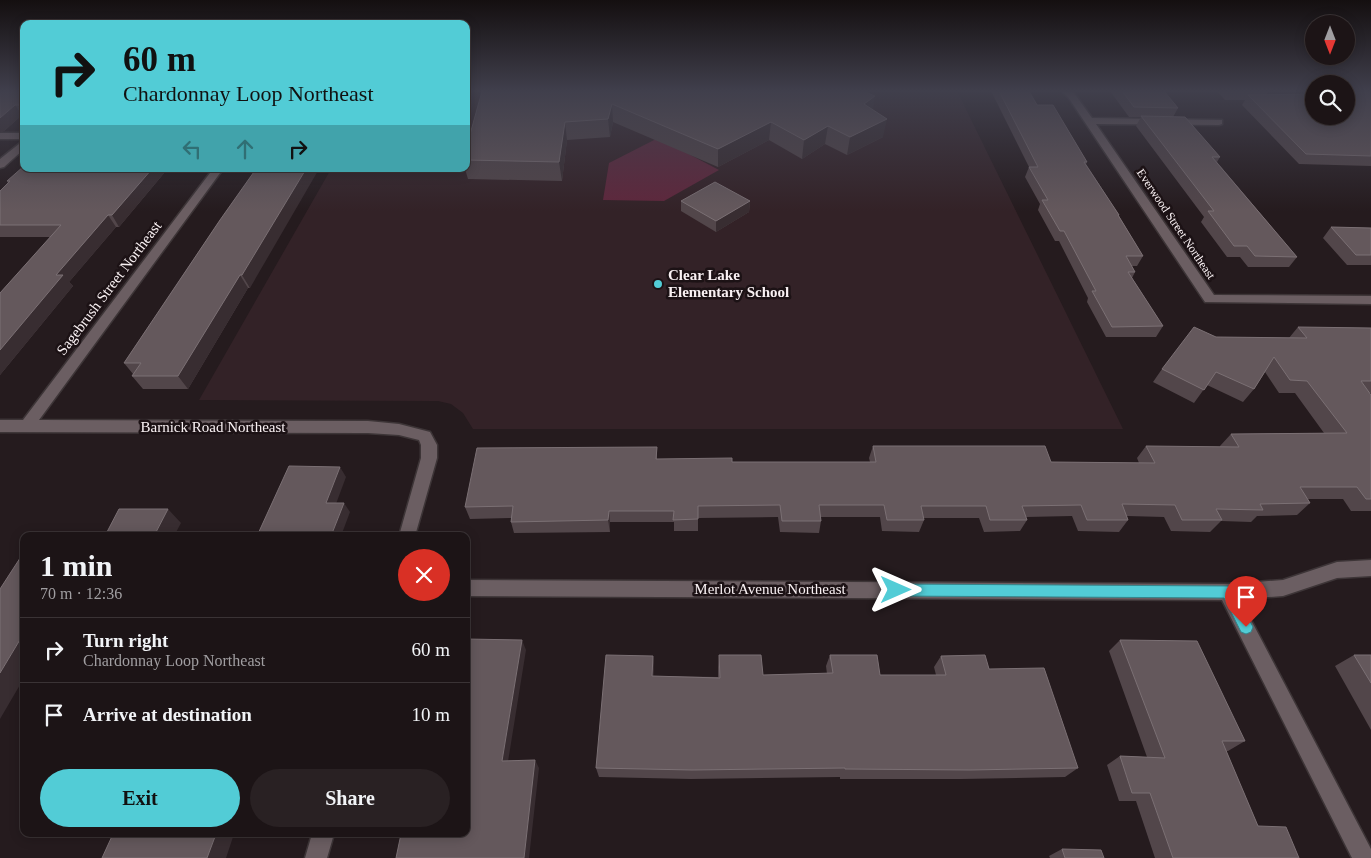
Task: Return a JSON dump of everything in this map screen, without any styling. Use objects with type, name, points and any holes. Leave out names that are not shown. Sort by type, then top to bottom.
[{"type":"street","name":"Everwood Street Northeast","points":[[1096,131],[1210,299],[1371,300]]},
{"type":"street","points":[[0,136],[20,136]]},
{"type":"street","points":[[0,165],[20,147]]},
{"type":"street","name":"Sagebrush Street Northeast","points":[[26,426],[216,172]]},
{"type":"street","name":"Barnick Road Northeast","points":[[0,426],[390,429],[415,431],[425,436],[429,446],[429,458],[408,532]]},
{"type":"street","name":"Merlot Avenue Northeast","points":[[470,588],[1227,592],[1283,588],[1337,570],[1371,568]]},
{"type":"street","points":[[1227,592],[1364,858]]},
{"type":"street","points":[[316,858],[322,837]]},
{"type":"shaded area","name":"Clear Lake Elementary School","points":[[470,131],[977,131],[1123,429],[473,429],[463,413],[451,404],[438,401],[199,400],[329,172],[470,172]]},
{"type":"shaded area","points":[[658,138],[719,170],[664,201],[603,200],[609,163]]},
{"type":"building","points":[[471,131],[564,131],[559,162],[470,160]]},
{"type":"building","points":[[676,131],[753,131],[718,149]]},
{"type":"building","points":[[788,131],[819,131],[804,140]]},
{"type":"building","points":[[838,131],[862,131],[850,137]]},
{"type":"building","points":[[1020,131],[1069,131],[1087,162],[1084,162],[1143,256],[1126,256],[1135,272],[1128,272],[1163,326],[1112,327],[1092,291],[1096,291],[1064,231],[1060,231],[1042,200],[1048,200],[1029,167],[1038,167]]},
{"type":"building","points":[[1153,131],[1197,131],[1220,157],[1212,157],[1297,257],[1255,256],[1247,246],[1234,246],[1208,211],[1214,211]]},
{"type":"building","points":[[1283,131],[1371,131],[1371,156],[1306,154]]},
{"type":"building","points":[[20,170],[20,172],[149,172],[112,215],[108,215],[56,275],[63,275],[0,350],[0,293],[61,225],[0,225],[0,191],[10,181],[7,181]]},
{"type":"building","points":[[254,172],[304,172],[178,376],[132,376],[141,363],[124,363]]},
{"type":"building","points":[[715,182],[750,201],[716,221],[681,201]]},
{"type":"building","points":[[1331,227],[1371,228],[1371,255],[1356,255]]},
{"type":"building","points":[[1194,327],[1216,337],[1307,338],[1298,327],[1371,328],[1371,381],[1361,381],[1371,395],[1371,499],[1366,499],[1357,487],[1300,487],[1310,503],[1260,504],[1263,510],[1216,509],[1222,520],[1182,520],[1175,505],[1122,504],[1128,520],[1087,520],[1081,505],[1022,506],[1027,520],[990,520],[986,506],[921,506],[924,520],[887,520],[884,505],[819,505],[821,521],[782,521],[780,505],[698,506],[698,519],[673,520],[674,511],[609,511],[608,520],[511,522],[513,506],[465,507],[477,448],[657,447],[656,459],[732,458],[732,462],[876,462],[873,446],[1045,446],[1051,462],[1155,463],[1146,446],[1239,447],[1231,434],[1347,433],[1307,381],[1290,380],[1274,357],[1254,389],[1216,372],[1204,390],[1162,369]]},
{"type":"building","points":[[289,466],[340,467],[326,503],[344,503],[333,532],[259,532]]},
{"type":"building","points":[[119,509],[168,509],[156,532],[107,532]]},
{"type":"building","points":[[20,558],[20,640],[0,673],[0,589]]},
{"type":"building","points":[[470,639],[522,640],[502,761],[535,760],[524,858],[396,858],[400,837],[470,837]]},
{"type":"building","points":[[1120,640],[1197,641],[1245,741],[1222,741],[1258,826],[1286,827],[1299,858],[1173,858],[1150,793],[1132,793],[1120,756],[1165,758]]},
{"type":"building","points":[[606,655],[653,656],[652,676],[720,678],[719,655],[761,655],[763,675],[833,673],[830,655],[877,655],[880,675],[946,675],[941,656],[985,655],[989,669],[1044,668],[1078,768],[692,770],[596,768]]},
{"type":"building","points":[[1354,655],[1371,655],[1371,683]]},
{"type":"building","points":[[112,837],[215,837],[207,858],[102,858]]},
{"type":"building","points":[[1062,849],[1101,850],[1104,858],[1065,858]]},
{"type":"place","name":"Clear Lake Elementary School","points":[[658,284]]},
{"type":"route","points":[[896,590],[1227,592],[1246,627]]}]
